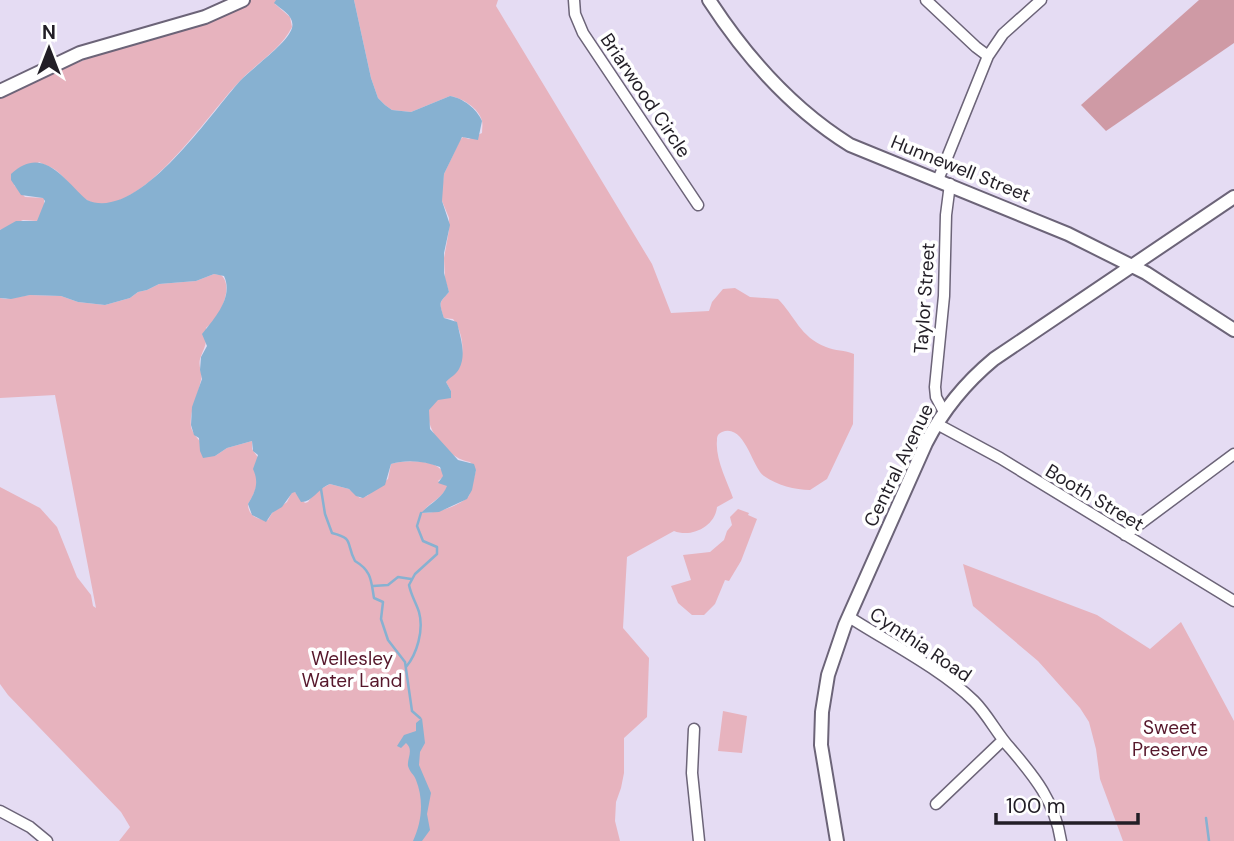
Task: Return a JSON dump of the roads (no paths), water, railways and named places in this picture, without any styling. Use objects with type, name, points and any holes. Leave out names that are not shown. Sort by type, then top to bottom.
[{"type":"main road","points":[[0,91],[80,53],[205,17],[243,0]]},
{"type":"main road","name":"Hunnewell Street","points":[[709,0],[736,40],[768,76],[830,132],[850,145],[1037,219],[1132,265],[1234,330]]},
{"type":"main road","name":"Central Avenue","points":[[837,841],[822,759],[822,714],[831,663],[849,617],[944,412],[968,382],[994,359],[1234,197]]},
{"type":"street","name":"Briarwood Circle","points":[[574,0],[575,14],[583,33],[698,205]]},
{"type":"street","points":[[926,0],[988,56]]},
{"type":"street","name":"Taylor Street","points":[[944,412],[936,396],[935,384],[944,296],[947,193],[944,182],[988,56],[1003,34],[1041,0]]},
{"type":"street","name":"Booth Street","points":[[937,424],[1000,458],[1234,601]]},
{"type":"street","points":[[1125,535],[1234,454]]},
{"type":"street","name":"Cynthia Road","points":[[849,617],[956,686],[976,703],[1024,763],[1049,800],[1061,841]]},
{"type":"street","points":[[694,729],[692,773],[699,841]]},
{"type":"street","points":[[936,804],[1003,740]]},
{"type":"street","points":[[0,811],[30,827],[47,841]]},
{"type":"water","points":[[276,0],[354,0],[371,78],[378,98],[385,105],[392,110],[411,112],[450,96],[469,105],[482,121],[478,140],[462,137],[444,174],[442,201],[450,225],[444,253],[444,273],[449,292],[441,305],[444,318],[457,322],[462,357],[458,371],[446,382],[451,398],[438,400],[429,410],[430,429],[458,460],[474,464],[476,470],[472,490],[467,499],[439,512],[421,513],[439,498],[447,486],[438,483],[443,476],[440,467],[410,461],[391,464],[385,485],[363,498],[356,496],[349,489],[330,484],[312,498],[301,502],[295,492],[292,493],[266,522],[252,515],[248,504],[256,486],[253,469],[258,455],[253,451],[252,441],[203,458],[199,438],[194,435],[191,425],[192,407],[202,379],[201,357],[207,346],[202,334],[225,300],[224,276],[214,274],[196,281],[159,284],[130,298],[105,305],[78,302],[61,296],[0,298],[0,230],[16,221],[37,221],[45,201],[43,198],[21,195],[11,180],[11,174],[23,166],[43,164],[61,175],[87,200],[107,203],[128,196],[171,162],[240,81],[289,34],[292,20],[274,3]]},
{"type":"water","points":[[422,718],[425,743],[420,752],[419,765],[431,793],[427,814],[430,830],[422,841],[413,841],[420,819],[419,788],[408,766],[408,746],[406,743],[401,748],[397,746],[404,735],[416,731],[416,723]]},
{"type":"waterway","points":[[321,489],[325,514],[332,533],[347,539],[355,561],[370,577],[374,598],[383,602],[381,619],[388,640],[405,662],[412,711],[420,718]]},
{"type":"waterway","points":[[406,667],[416,649],[421,626],[409,585],[415,574],[437,554],[437,547],[423,541],[417,526],[421,513]]},
{"type":"waterway","points":[[373,586],[388,585],[398,577],[411,579]]},
{"type":"waterway","points":[[1206,818],[1209,841]]},
{"type":"park label","name":"Wellesley Water Land","points":[[352,669]]},
{"type":"park label","name":"Sweet Preserve","points":[[1170,738]]}]
